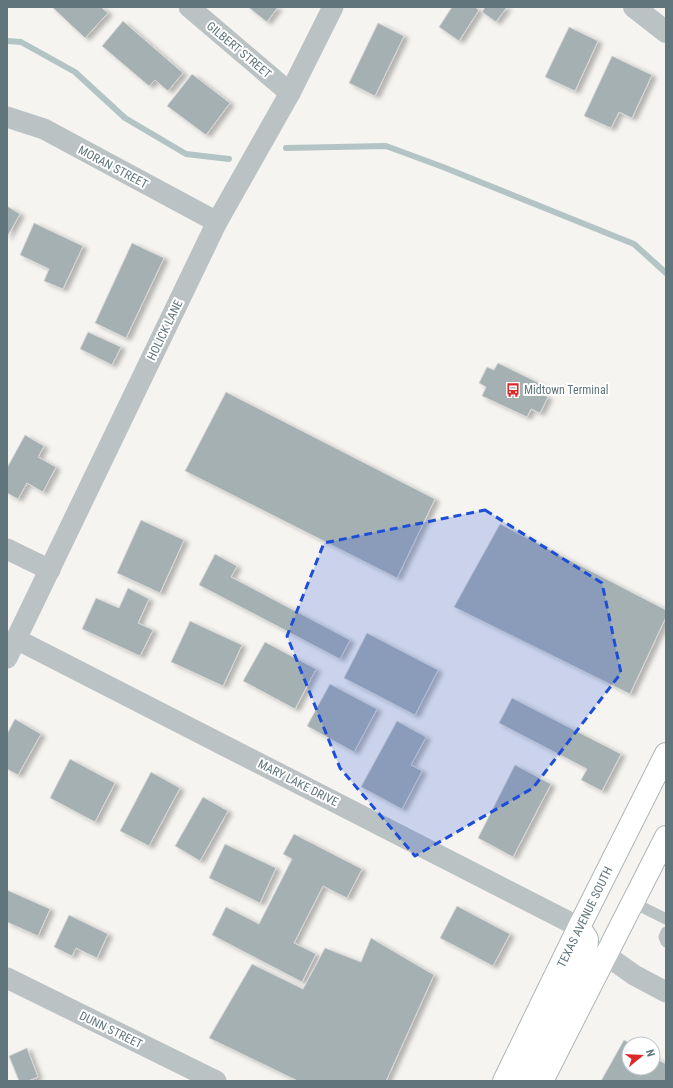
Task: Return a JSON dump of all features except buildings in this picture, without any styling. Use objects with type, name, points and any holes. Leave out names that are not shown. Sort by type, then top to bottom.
[{"type":"main road","name":"TEXAS AVENUE SOUTH","points":[[504,1081],[666,754]]},
{"type":"main road","points":[[542,1081],[666,837]]},
{"type":"main road","points":[[523,1081],[586,954],[587,939],[579,927]]},
{"type":"street","name":"GILBERT STREET","points":[[189,7],[290,93]]},
{"type":"street","name":"HOLICK LANE","points":[[7,658],[217,222],[290,93],[333,7]]},
{"type":"street","points":[[634,7],[666,32]]},
{"type":"street","name":"MORAN STREET","points":[[7,117],[44,129],[217,222]]},
{"type":"street","points":[[7,549],[50,570]]},
{"type":"street","name":"MARY LAKE DRIVE","points":[[16,639],[579,927]]},
{"type":"street","points":[[606,955],[634,975],[666,992]]},
{"type":"street","name":"DUNN STREET","points":[[7,978],[216,1081]]},
{"type":"lane","points":[[632,902],[666,919]]},
{"type":"lane","points":[[666,932],[664,937],[666,942]]},
{"type":"highlighted area","points":[[485,510],[602,583],[621,673],[533,788],[415,856],[340,768],[287,636],[324,543]]},
{"type":"waterway","points":[[7,41],[21,42],[75,72],[125,118],[186,154],[229,159]]},
{"type":"waterway","points":[[286,148],[386,146],[443,167],[634,244],[666,273]]},
{"type":"place","name":"Midtown Terminal","points":[[513,390]]}]
